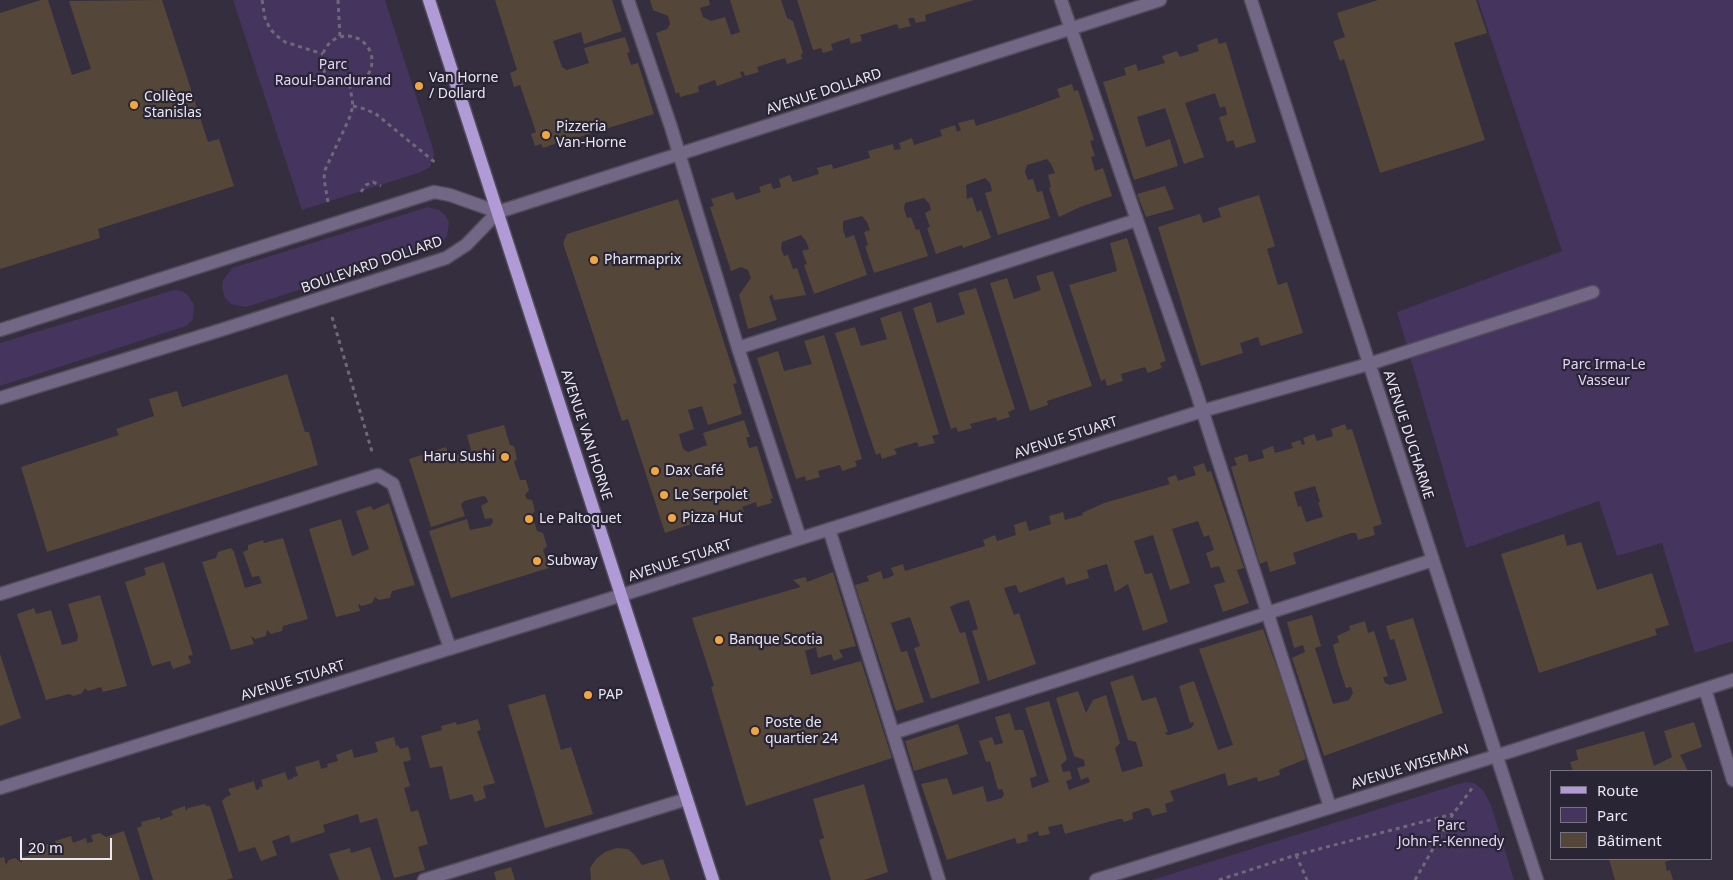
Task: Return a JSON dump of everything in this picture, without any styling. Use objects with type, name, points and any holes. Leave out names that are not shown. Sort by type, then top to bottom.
[{"type":"main road","name":"AVENUE VAN HORNE","points":[[429,0],[713,880]]},
{"type":"street","points":[[628,0],[680,154],[738,348],[800,538]]},
{"type":"street","points":[[1060,0],[1202,411],[1330,807]]},
{"type":"street","name":"AVENUE DOLLARD","points":[[498,212],[1160,0]]},
{"type":"street","name":"AVENUE DUCHARME","points":[[1252,0],[1537,880]]},
{"type":"street","points":[[0,330],[434,192],[450,195],[498,212]]},
{"type":"street","name":"BOULEVARD DOLLARD","points":[[0,398],[446,258],[466,245],[498,212]]},
{"type":"street","points":[[738,348],[1137,220]]},
{"type":"street","name":"AVENUE STUART","points":[[0,788],[621,595],[1202,411],[1369,364],[1592,292]]},
{"type":"street","points":[[0,594],[378,475],[393,484],[450,648]]},
{"type":"street","points":[[830,529],[939,880]]},
{"type":"street","points":[[893,733],[1433,560]]},
{"type":"street","name":"AVENUE WISEMAN","points":[[1096,880],[1496,756],[1733,680]]},
{"type":"street","points":[[1705,689],[1733,780]]},
{"type":"street","points":[[424,880],[687,798]]},
{"type":"path","points":[[262,0],[265,18],[270,29],[277,36],[284,42],[323,54]]},
{"type":"path","points":[[338,0],[340,37]]},
{"type":"path","points":[[340,37],[353,37],[361,41],[368,48],[371,56],[371,65],[366,77],[350,86],[337,84],[326,76],[322,63],[323,54],[329,43],[340,37]]},
{"type":"path","points":[[330,205],[325,189],[325,170],[349,119],[353,106],[350,86]]},
{"type":"path","points":[[353,106],[366,108],[376,114],[437,164]]},
{"type":"path","points":[[360,195],[366,185],[373,182],[378,183],[383,189]]},
{"type":"path","points":[[332,316],[378,475]]},
{"type":"path","points":[[1415,880],[1453,814],[1478,781]]},
{"type":"path","points":[[1219,880],[1296,855],[1453,814]]},
{"type":"path","points":[[1296,855],[1307,880]]},
{"type":"green space","name":"Parc Raoul-Dandurand","points":[[233,0],[385,0],[433,149],[434,156],[430,167],[421,172],[302,210]]},
{"type":"green space","name":"Parc Irma-Le Vasseur","points":[[1478,0],[1733,0],[1733,641],[1695,653],[1662,543],[1617,556],[1599,501],[1466,548],[1397,312],[1562,251]]},
{"type":"green space","points":[[428,207],[439,210],[449,222],[447,236],[441,244],[246,307],[231,304],[225,298],[222,288],[223,280],[232,268]]},
{"type":"green space","points":[[174,290],[187,294],[194,304],[193,319],[186,326],[0,386],[0,343]]},
{"type":"green space","name":"Parc John-F.-Kennedy","points":[[1465,782],[1474,783],[1483,790],[1491,805],[1514,880],[1152,880]]},
{"type":"building","name":"Collège Stanislas","points":[[41,0],[48,0],[72,75],[91,69],[69,1],[162,0],[208,142],[219,139],[234,186],[98,229],[100,238],[0,269],[0,13]]},
{"type":"building","points":[[495,0],[612,0],[622,31],[584,44],[581,32],[553,41],[562,67],[567,70],[589,63],[584,48],[625,37],[630,52],[627,53],[631,65],[638,63],[654,114],[576,138],[577,142],[565,146],[563,141],[543,148],[541,144],[535,146],[531,134],[536,132],[520,85],[514,87],[510,73],[517,70]]},
{"type":"building","points":[[650,0],[709,0],[710,5],[700,8],[703,17],[711,21],[725,17],[731,35],[740,32],[730,0],[781,0],[787,18],[793,21],[803,53],[801,54],[802,59],[787,64],[785,58],[757,67],[759,72],[745,76],[743,71],[740,72],[742,77],[717,86],[715,80],[698,86],[699,92],[680,97],[679,92],[676,94],[656,33],[667,29],[670,24],[668,16],[653,10]]},
{"type":"building","points":[[797,0],[974,0],[925,15],[926,21],[916,23],[914,18],[910,18],[908,19],[911,26],[899,29],[897,24],[860,35],[862,41],[851,44],[849,38],[831,44],[833,50],[823,53],[821,48],[813,50]]},
{"type":"building","points":[[1378,0],[1476,0],[1487,33],[1454,43],[1485,140],[1380,173],[1344,59],[1340,61],[1333,41],[1345,37],[1337,13]]},
{"type":"building","points":[[1217,38],[1219,44],[1226,42],[1256,142],[1236,148],[1233,140],[1227,142],[1219,117],[1227,115],[1225,106],[1220,108],[1215,93],[1185,103],[1204,157],[1184,164],[1165,108],[1137,117],[1146,147],[1170,139],[1178,166],[1134,180],[1103,82],[1126,75],[1124,68],[1136,64],[1138,71],[1165,63],[1162,56],[1177,51],[1180,57],[1199,51],[1197,45]]},
{"type":"building","points":[[1072,84],[1074,91],[1078,90],[1094,140],[1090,141],[1095,156],[1091,157],[1095,171],[1103,168],[1112,196],[1080,207],[1059,217],[1049,188],[1051,187],[1048,175],[1055,173],[1051,164],[1047,159],[1027,165],[1025,172],[1028,180],[1033,179],[1037,192],[1042,191],[1050,218],[998,235],[985,193],[992,191],[990,183],[985,178],[966,185],[967,199],[972,197],[977,212],[981,210],[991,238],[963,248],[962,245],[936,254],[927,228],[930,227],[925,213],[931,210],[929,203],[924,198],[905,203],[904,209],[907,218],[911,217],[916,230],[919,229],[928,256],[874,273],[865,246],[868,245],[864,232],[870,230],[867,222],[862,216],[843,221],[843,230],[846,238],[854,235],[867,275],[814,294],[804,265],[807,264],[802,251],[809,249],[801,235],[782,242],[781,249],[784,256],[788,255],[793,269],[797,268],[806,295],[774,300],[772,294],[769,297],[777,320],[748,329],[739,295],[751,278],[748,270],[741,267],[731,271],[710,207],[714,206],[711,199],[733,192],[736,200],[761,192],[759,187],[771,183],[773,189],[781,187],[779,179],[790,175],[793,182],[819,174],[817,168],[832,164],[833,169],[870,158],[868,151],[893,144],[894,150],[901,149],[899,143],[912,138],[914,145],[942,136],[940,130],[955,125],[957,132],[961,130],[958,123],[974,119],[976,126],[1060,97],[1057,89]]},
{"type":"building","points":[[1165,186],[1174,209],[1146,217],[1137,194]]},
{"type":"building","points":[[1259,195],[1275,246],[1267,249],[1278,285],[1287,282],[1303,333],[1261,346],[1258,337],[1240,343],[1243,353],[1201,366],[1158,227],[1200,214],[1203,223],[1221,217],[1218,208]]},
{"type":"building","points":[[678,199],[737,383],[733,384],[742,414],[708,425],[702,406],[688,410],[694,429],[679,434],[683,449],[688,452],[707,445],[703,433],[744,420],[750,437],[746,437],[749,448],[757,446],[773,498],[770,499],[772,503],[757,507],[756,502],[742,507],[744,512],[728,517],[726,512],[665,533],[628,419],[622,421],[563,243],[567,234]]},
{"type":"building","points":[[1127,238],[1166,361],[1160,363],[1162,368],[1148,373],[1145,367],[1121,374],[1123,381],[1107,386],[1105,379],[1101,381],[1069,285],[1117,271],[1110,243]]},
{"type":"building","points":[[1053,271],[1092,386],[1047,401],[1048,405],[1030,411],[990,283],[1007,278],[1014,299],[1041,290],[1036,276]]},
{"type":"building","points":[[976,288],[1015,409],[1008,412],[1010,417],[997,421],[996,417],[970,424],[972,428],[958,432],[956,427],[951,429],[913,308],[931,302],[937,323],[965,314],[958,293]]},
{"type":"building","points":[[901,311],[939,434],[932,436],[935,443],[919,447],[917,442],[894,449],[897,454],[882,459],[880,453],[876,455],[835,333],[855,327],[861,346],[887,339],[880,318]]},
{"type":"building","points":[[824,335],[862,459],[855,461],[857,466],[842,471],[840,465],[818,471],[820,477],[806,481],[805,476],[796,479],[757,358],[778,351],[784,371],[812,364],[804,341]]},
{"type":"building","points":[[287,374],[305,432],[309,432],[318,465],[47,552],[21,467],[119,435],[116,429],[154,416],[149,399],[177,391],[182,407]]},
{"type":"building","points":[[1345,424],[1347,430],[1352,429],[1382,524],[1373,527],[1375,535],[1358,540],[1356,533],[1351,533],[1293,553],[1296,564],[1270,572],[1267,561],[1260,564],[1231,467],[1237,465],[1234,458],[1247,454],[1249,462],[1264,458],[1262,450],[1273,446],[1275,453],[1293,448],[1291,443],[1300,440],[1302,445],[1305,444],[1303,438],[1314,434],[1317,441],[1333,436],[1331,429]],"holes":[[[1315,486],[1320,502],[1318,502],[1323,517],[1306,522],[1301,506],[1298,507],[1294,492]]]},
{"type":"building","points":[[504,425],[510,445],[514,446],[517,459],[514,462],[520,480],[526,480],[529,490],[525,495],[527,499],[532,500],[535,511],[532,514],[537,531],[543,533],[547,546],[543,550],[549,568],[451,598],[429,531],[467,519],[470,530],[490,526],[493,522],[492,518],[485,519],[481,506],[488,502],[486,497],[483,496],[464,501],[461,505],[465,516],[431,527],[409,459],[446,447],[451,456],[469,452],[471,450],[467,435]]},
{"type":"building","points":[[1204,463],[1207,472],[1211,471],[1244,568],[1237,570],[1249,603],[1223,612],[1214,585],[1225,582],[1219,566],[1211,568],[1206,553],[1214,550],[1209,535],[1204,537],[1198,521],[1172,529],[1190,583],[1170,590],[1153,535],[1134,541],[1145,574],[1152,573],[1168,622],[1143,631],[1128,584],[1115,592],[1107,564],[1087,570],[1089,578],[1066,585],[1064,577],[1019,593],[1016,585],[1004,588],[1014,615],[1019,613],[1036,664],[988,681],[972,631],[978,629],[969,600],[958,603],[950,607],[960,633],[965,632],[980,683],[931,699],[914,648],[920,646],[910,617],[891,623],[901,652],[907,651],[924,702],[896,711],[855,585],[869,581],[867,576],[881,571],[883,579],[888,578],[894,575],[891,568],[903,564],[905,571],[985,546],[983,540],[995,535],[997,541],[1016,535],[1014,525],[1026,521],[1029,531],[1051,524],[1049,516],[1063,512],[1065,520],[1083,515],[1082,513],[1104,503],[1170,484],[1167,478],[1176,475],[1178,481],[1196,475],[1193,467]]},
{"type":"building","points":[[389,503],[415,585],[392,591],[390,598],[379,600],[375,597],[372,603],[362,606],[358,604],[360,611],[336,617],[309,529],[341,519],[352,556],[369,549],[356,511],[371,506],[373,510]]},
{"type":"building","points":[[1564,534],[1567,546],[1581,542],[1597,590],[1652,573],[1669,625],[1655,629],[1657,635],[1539,673],[1501,554]]},
{"type":"building","points":[[283,538],[308,619],[283,626],[282,631],[271,634],[267,630],[266,636],[255,639],[251,636],[254,644],[231,650],[202,562],[216,558],[218,552],[231,548],[234,552],[245,588],[262,583],[259,576],[252,577],[243,552],[248,550],[248,545],[263,540],[264,543]]},
{"type":"building","points":[[164,562],[193,655],[188,656],[191,663],[173,669],[170,661],[152,666],[125,582],[146,575],[144,568]]},
{"type":"building","points":[[833,572],[856,646],[839,650],[843,657],[834,661],[831,654],[818,658],[816,647],[805,651],[811,675],[861,661],[892,758],[746,806],[711,687],[714,686],[692,618],[801,587],[793,580],[806,577],[807,582]]},
{"type":"building","points":[[100,595],[127,686],[103,692],[101,687],[88,691],[85,688],[82,693],[74,696],[69,694],[46,700],[17,614],[34,608],[36,614],[51,610],[62,645],[77,641],[78,636],[68,604]]},
{"type":"building","points":[[1312,615],[1321,646],[1315,648],[1333,704],[1349,700],[1353,693],[1351,687],[1346,688],[1338,664],[1333,645],[1339,642],[1337,636],[1350,630],[1349,626],[1365,621],[1368,633],[1374,631],[1388,676],[1383,677],[1385,683],[1390,685],[1407,680],[1394,639],[1390,640],[1386,626],[1413,618],[1443,713],[1324,756],[1292,658],[1305,652],[1303,645],[1294,648],[1287,622]]},
{"type":"building","points":[[1263,629],[1306,759],[1279,770],[1280,775],[1258,782],[1257,777],[1228,786],[1225,773],[1170,791],[1174,801],[1165,804],[1167,812],[1152,816],[1150,809],[1146,808],[1132,813],[1133,819],[1124,822],[1122,819],[1119,819],[1065,834],[1062,824],[1048,827],[1050,834],[1039,836],[1038,831],[1027,835],[1028,841],[1017,844],[1015,838],[947,860],[921,784],[947,778],[953,795],[983,786],[987,802],[1002,798],[1004,794],[1002,789],[998,790],[990,761],[986,762],[979,741],[992,737],[995,745],[1003,743],[995,717],[1010,713],[1015,730],[1023,730],[1037,776],[1030,778],[1032,788],[1049,782],[1025,708],[1049,701],[1067,759],[1061,765],[1063,772],[1070,771],[1072,779],[1066,781],[1069,790],[1090,782],[1088,777],[1081,780],[1077,768],[1085,766],[1084,760],[1074,756],[1056,698],[1078,691],[1086,713],[1093,700],[1106,695],[1120,743],[1115,748],[1122,772],[1143,766],[1136,742],[1128,740],[1110,682],[1133,675],[1142,701],[1156,697],[1168,732],[1165,732],[1167,735],[1191,728],[1194,724],[1193,722],[1190,723],[1179,686],[1194,681],[1218,750],[1233,745],[1199,649]]},
{"type":"building","points":[[0,654],[21,718],[0,726]]},
{"type":"building","points":[[545,694],[561,750],[571,747],[593,814],[545,828],[508,705]]},
{"type":"building","points":[[478,719],[481,730],[477,731],[495,783],[483,786],[486,798],[475,802],[472,794],[450,800],[442,766],[430,768],[421,736],[442,730],[441,726],[456,722],[457,725]]},
{"type":"building","points":[[1694,722],[1702,747],[1680,755],[1688,770],[1573,770],[1570,762],[1578,760],[1576,750],[1644,731],[1654,766],[1672,757],[1664,731]]},
{"type":"building","points":[[958,724],[968,754],[914,771],[905,741]]},
{"type":"building","points":[[394,737],[396,746],[398,745],[400,749],[408,747],[411,760],[403,762],[410,786],[404,788],[411,812],[418,810],[428,844],[418,847],[425,870],[394,878],[377,818],[360,823],[358,814],[323,825],[325,832],[291,843],[289,835],[272,841],[277,855],[261,861],[255,847],[239,852],[222,801],[231,795],[228,789],[254,781],[256,790],[260,789],[259,787],[263,787],[261,780],[285,772],[288,780],[293,779],[293,777],[298,776],[295,767],[319,760],[321,769],[328,767],[327,764],[338,761],[336,755],[352,749],[354,758],[378,752],[375,742]]},
{"type":"building","points":[[864,784],[888,872],[864,880],[831,880],[819,840],[824,838],[813,799]]},
{"type":"building","points":[[205,804],[210,806],[233,878],[226,880],[153,880],[137,828],[142,826],[141,822],[160,817],[160,820],[173,815],[171,811],[185,806],[186,811],[188,808]]},
{"type":"building","points":[[124,831],[140,880],[0,880],[0,858],[4,857],[6,865],[9,860],[15,858],[22,863],[20,858],[34,854],[32,850],[50,843],[54,852],[59,851],[55,841],[71,836],[73,843],[86,838],[87,843],[93,842],[91,835],[100,833],[106,837]]},
{"type":"building","points":[[370,847],[381,880],[339,880],[329,854],[350,848],[351,853]]},
{"type":"building","points":[[617,848],[628,849],[642,865],[663,859],[670,880],[591,880],[590,868],[596,859],[605,852]]},
{"type":"building","points":[[1609,860],[1672,860],[1665,862],[1667,871],[1670,870],[1673,880],[1615,880]]},
{"type":"building","points":[[511,867],[515,880],[496,880],[494,872]]},
{"type":"place","name":"Van Horne / Dollard","points":[[419,86]]},
{"type":"place","name":"Collège Stanislas","points":[[134,105]]},
{"type":"place","name":"Pizzeria Van-Horne","points":[[546,135]]},
{"type":"place","name":"Pharmaprix","points":[[594,260]]},
{"type":"place","name":"Haru Sushi","points":[[505,457]]},
{"type":"place","name":"Dax Café","points":[[655,471]]},
{"type":"place","name":"Le Serpolet","points":[[664,495]]},
{"type":"place","name":"Pizza Hut","points":[[672,518]]},
{"type":"place","name":"Le Paltoquet","points":[[529,519]]},
{"type":"place","name":"Subway","points":[[537,561]]},
{"type":"place","name":"Banque Scotia","points":[[719,640]]},
{"type":"place","name":"PAP","points":[[588,695]]},
{"type":"place","name":"Poste de quartier 24","points":[[755,731]]}]
